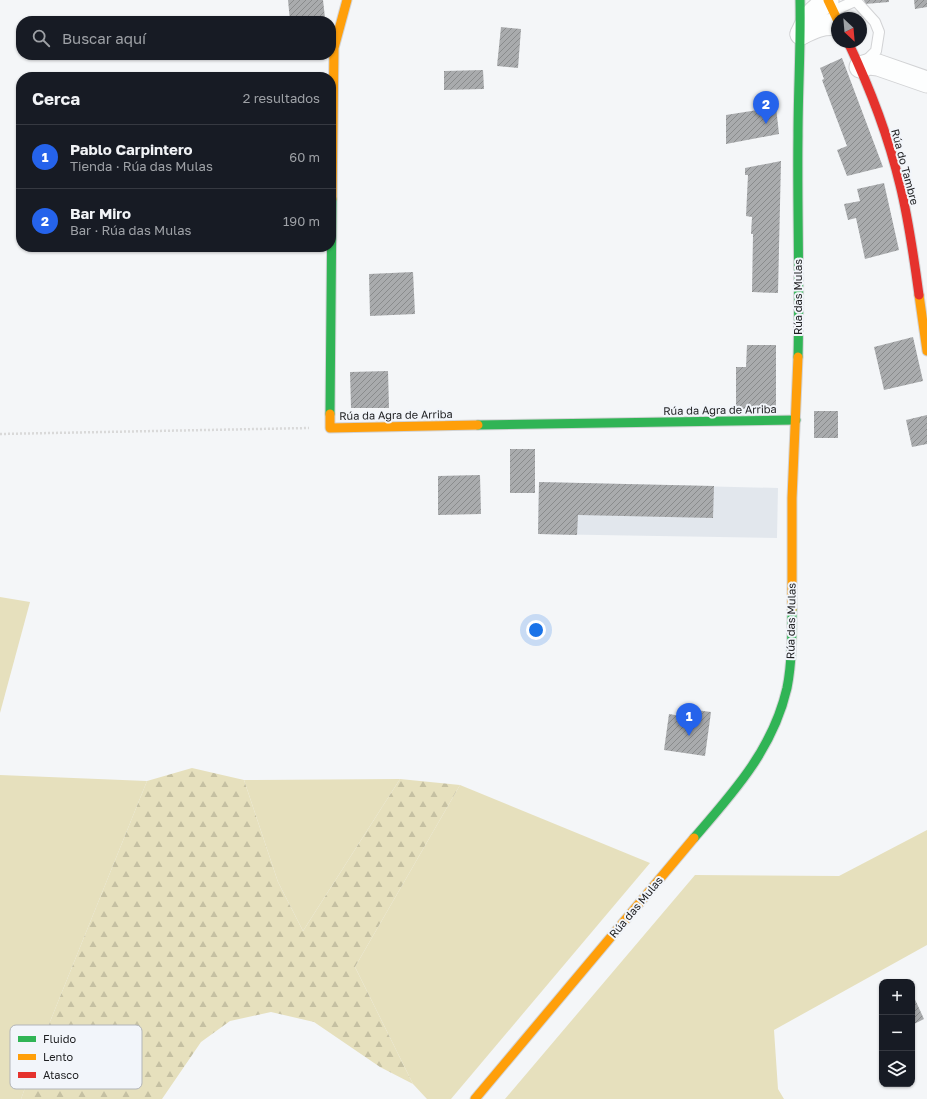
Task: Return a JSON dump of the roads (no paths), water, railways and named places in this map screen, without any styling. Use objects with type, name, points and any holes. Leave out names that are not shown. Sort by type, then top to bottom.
[{"type":"street","name":"Rúa da Agra de Arriba","points":[[336,41],[347,0]]},
{"type":"street","name":"Rúa das Mulas","points":[[475,1099],[669,867],[728,799],[754,764],[773,730],[783,702],[787,687],[790,656],[792,506],[799,314],[798,136],[802,2]]},
{"type":"street","name":"Rúa das Mulas","points":[[801,34],[809,15],[818,7],[833,11]]},
{"type":"street","name":"Rúa do Tambre","points":[[851,48],[862,72],[900,185],[909,229],[927,351]]},
{"type":"street","name":"Rúa da Agra de Arriba","points":[[334,60],[334,72]]},
{"type":"street","points":[[862,72],[870,64],[878,64],[927,82]]},
{"type":"street","name":"Rúa da Agra de Arriba","points":[[332,252],[330,428],[796,420]]},
{"type":"lane","points":[[833,11],[855,1],[875,22],[879,32],[876,51],[862,72]]},
{"type":"place","name":"Bar Miro","points":[[766,124]]},
{"type":"place","name":"Pablo Carpintero","points":[[689,736]]}]
